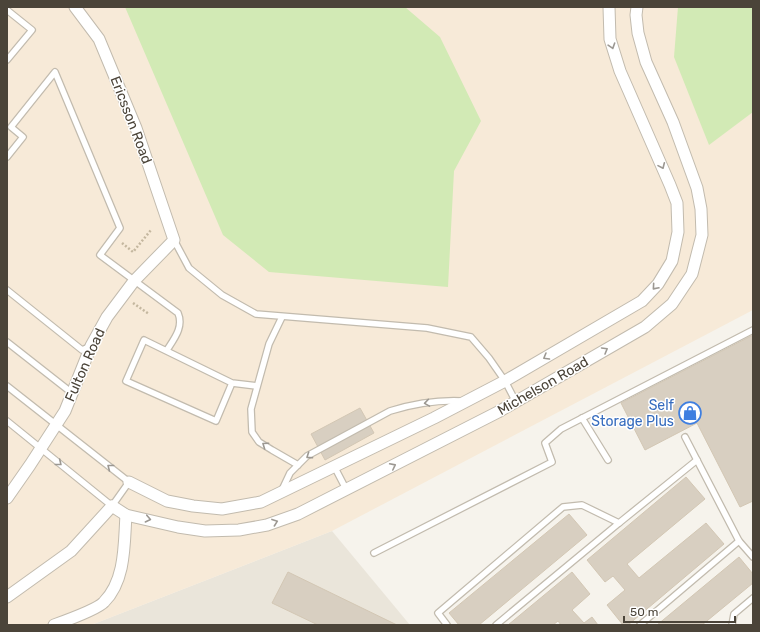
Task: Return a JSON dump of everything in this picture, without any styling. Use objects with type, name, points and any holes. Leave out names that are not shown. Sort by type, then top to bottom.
[{"type":"street","name":"Ericsson Road","points":[[75,7],[99,39],[136,128],[174,240]]},
{"type":"street","name":"Michelson Road","points":[[129,482],[167,502],[193,506],[222,509],[261,502],[505,381],[642,301],[658,284],[672,261],[678,232],[677,203],[620,71],[610,39],[609,7]]},
{"type":"street","name":"Michelson Road","points":[[112,506],[126,515],[178,527],[205,531],[238,530],[267,525],[298,514],[516,402],[645,327],[672,304],[692,274],[702,235],[702,209],[697,188],[672,122],[646,62],[638,33],[636,15],[637,7]]},
{"type":"street","name":"Fulton Road","points":[[7,498],[65,411],[91,346],[107,317],[134,281],[174,240]]},
{"type":"street","points":[[7,597],[71,551],[112,506]]},
{"type":"street","points":[[54,625],[104,604],[115,587],[123,558],[126,515]]},
{"type":"lane","points":[[7,10],[32,30],[7,60]]},
{"type":"lane","points":[[7,157],[23,137],[11,127],[55,72],[120,228],[100,255],[178,313],[180,318],[179,330],[167,350]]},
{"type":"lane","points":[[174,240],[189,268],[222,295],[256,314],[427,328],[471,337],[489,358],[505,381],[516,402]]},
{"type":"lane","points":[[7,290],[82,350],[91,346]]},
{"type":"lane","points":[[282,317],[269,344],[251,408],[252,432],[259,442],[298,465]]},
{"type":"lane","points":[[374,553],[552,462],[545,443],[561,429],[753,330]]},
{"type":"lane","points":[[232,382],[216,421],[126,381],[144,340],[232,382],[257,386]]},
{"type":"lane","points":[[7,342],[73,393]]},
{"type":"lane","points":[[7,386],[129,482],[112,506],[7,421]]},
{"type":"lane","points":[[281,492],[290,473],[307,456],[390,411],[405,406],[443,400],[465,402]]},
{"type":"lane","points":[[582,418],[608,460]]},
{"type":"lane","points":[[685,437],[739,541],[753,557]]},
{"type":"lane","points":[[496,625],[697,460]]},
{"type":"lane","points":[[334,466],[346,489]]},
{"type":"lane","points":[[447,625],[438,613],[563,507],[582,505],[620,523]]},
{"type":"lane","points":[[640,625],[739,541]]},
{"type":"lane","points":[[732,625],[734,614],[753,598]]},
{"type":"path","points":[[122,243],[133,252],[150,230]]},
{"type":"path","points":[[132,301],[148,314]]},
{"type":"shaded area","points":[[7,7],[753,7],[753,310],[332,531],[91,625],[7,625]]},
{"type":"shaded area","points":[[332,531],[410,625],[91,625]]},
{"type":"green space","points":[[125,7],[405,7],[440,37],[481,121],[454,171],[448,287],[269,272],[223,235]]},
{"type":"green space","points":[[678,7],[753,7],[753,112],[709,145],[674,57]]},
{"type":"building","name":"Self Storage Plus","points":[[753,335],[753,501],[740,507],[697,423],[645,450],[621,403]]},
{"type":"building","points":[[360,408],[374,433],[325,460],[311,434]]},
{"type":"building","points":[[686,477],[705,499],[627,564],[639,578],[706,523],[724,544],[628,625],[623,625],[607,605],[625,590],[613,576],[605,582],[587,560]]},
{"type":"building","points":[[569,514],[587,535],[479,625],[459,625],[449,613]]},
{"type":"building","points":[[739,557],[753,574],[753,583],[702,625],[657,625]]},
{"type":"building","points":[[288,572],[397,625],[318,625],[272,603]]},
{"type":"building","points":[[572,572],[590,594],[572,610],[584,623],[592,617],[598,625],[561,625],[558,621],[553,625],[508,625]]},
{"type":"place","name":"Self Storage Plus","points":[[690,413]]}]
